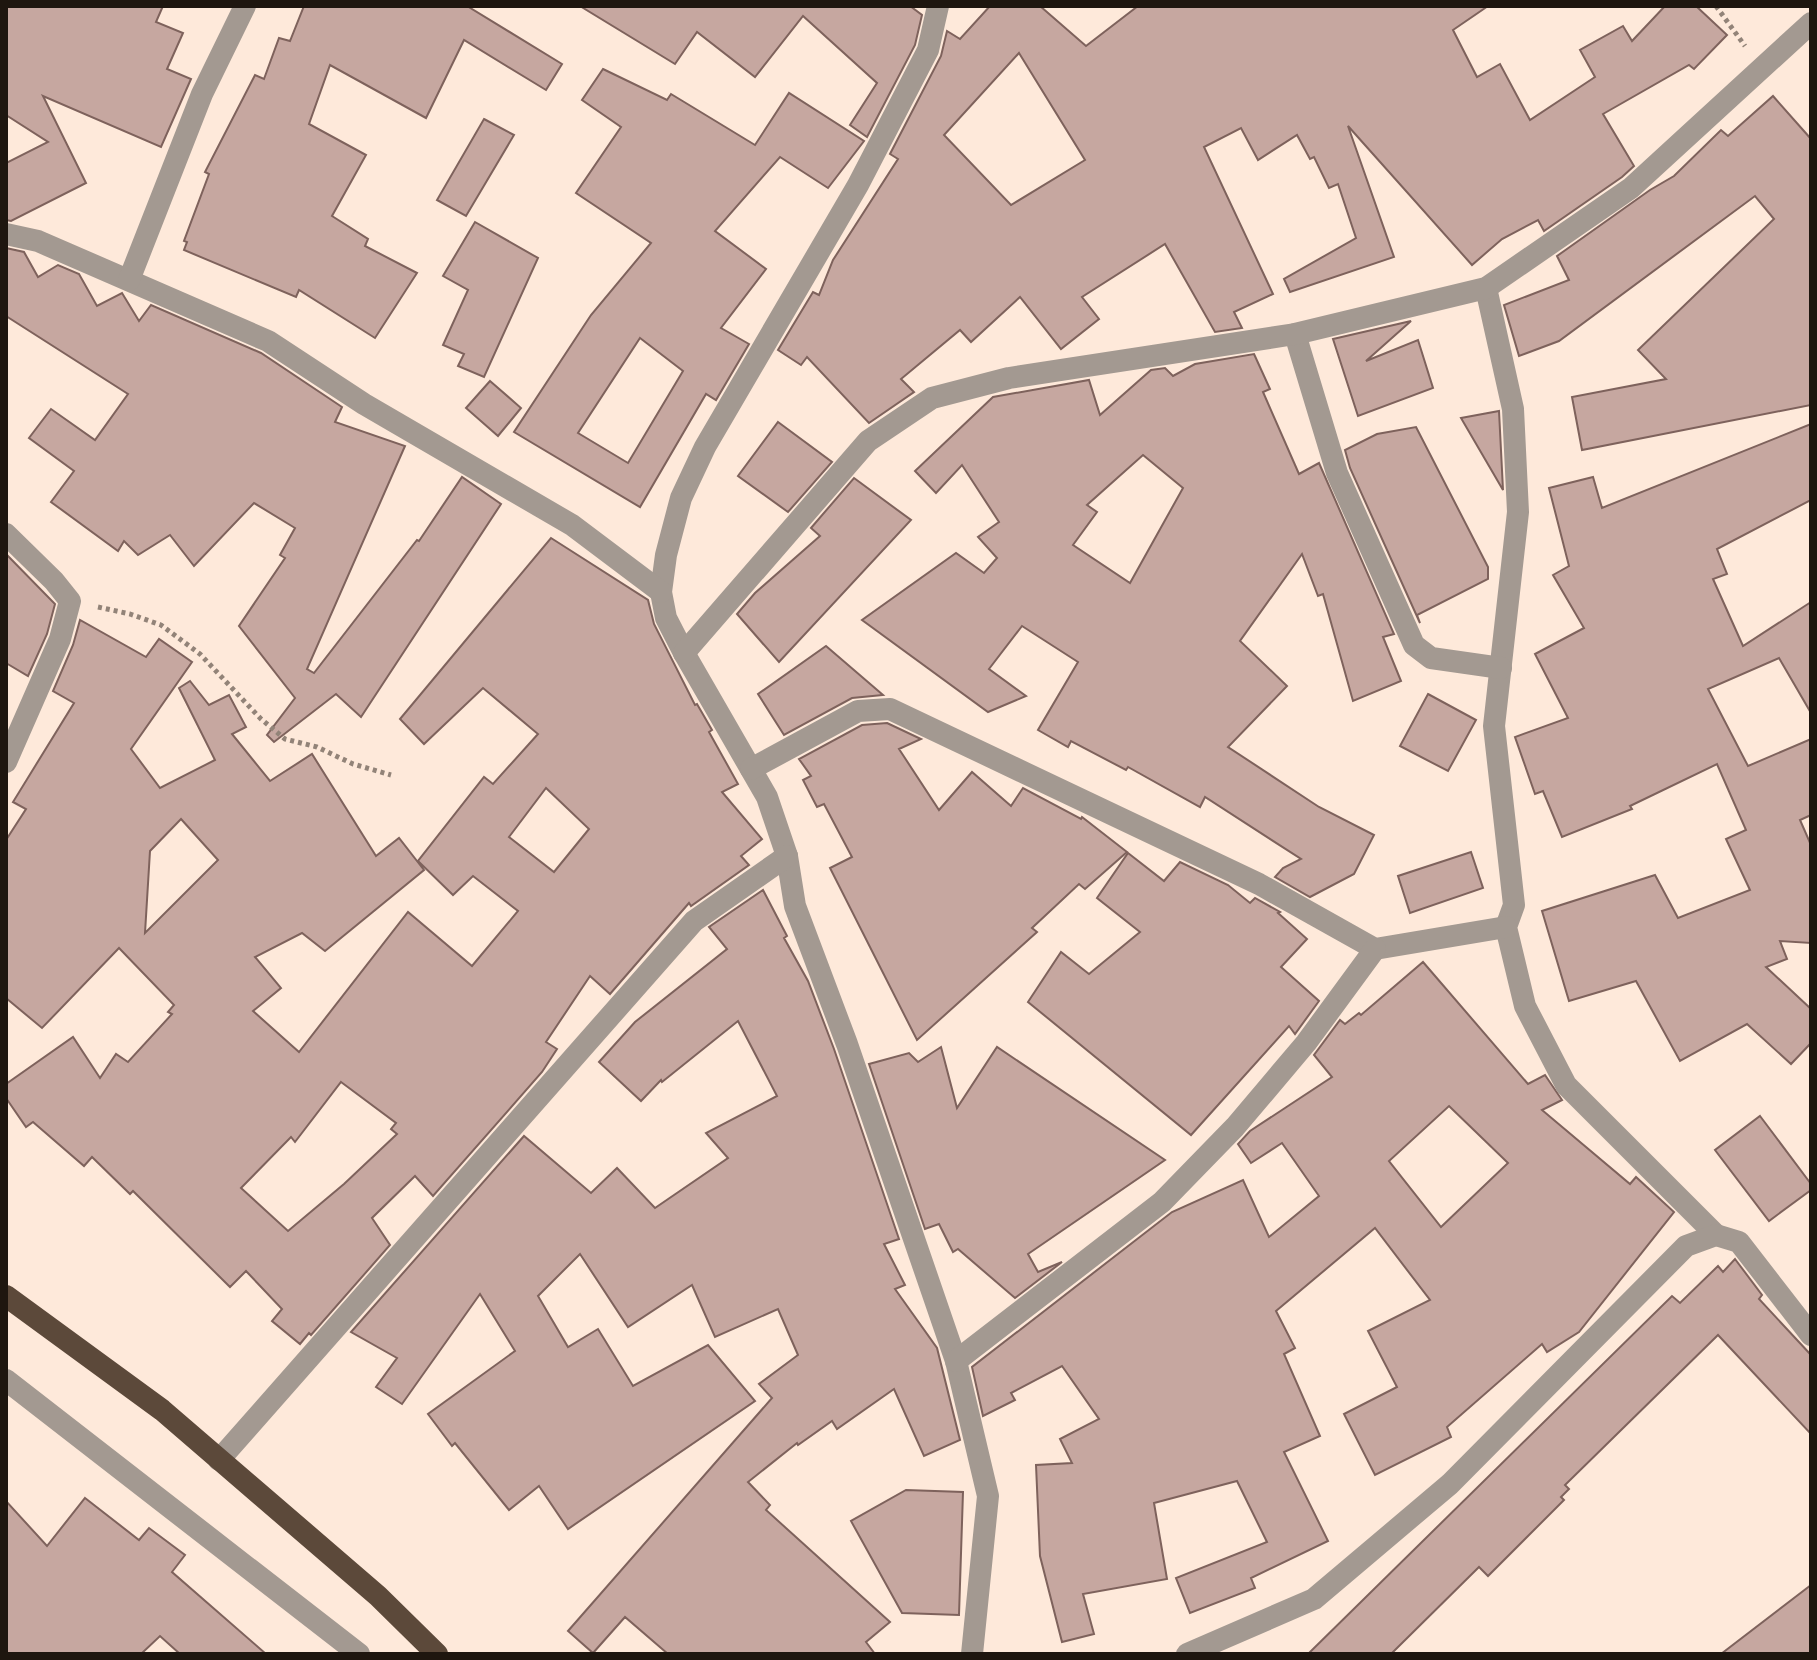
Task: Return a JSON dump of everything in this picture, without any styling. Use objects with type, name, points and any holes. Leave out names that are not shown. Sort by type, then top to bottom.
[{"type":"highway","points":[[6,1296],[162,1410],[378,1596],[437,1654]]},
{"type":"street","points":[[129,280],[202,94],[245,6]]},
{"type":"street","points":[[938,6],[928,50],[858,185],[705,447],[681,498],[666,555],[661,592],[666,618],[684,653],[767,797],[787,856],[795,906],[847,1044],[956,1361],[988,1496],[972,1654]]},
{"type":"street","points":[[684,653],[868,441],[932,398],[1009,378],[1295,334],[1486,288],[1631,188],[1811,23]]},
{"type":"street","points":[[6,234],[38,241],[268,341],[364,404],[572,525],[661,592]]},
{"type":"street","points":[[1486,288],[1513,409],[1518,512],[1494,726],[1514,905],[1506,927],[1525,1006],[1566,1085],[1716,1235],[1739,1242],[1811,1335]]},
{"type":"street","points":[[1295,334],[1337,473],[1414,645],[1431,658],[1501,668]]},
{"type":"street","points":[[6,534],[70,601],[60,639],[6,762]]},
{"type":"street","points":[[751,769],[858,711],[890,709],[1259,884],[1375,949],[1506,927]]},
{"type":"street","points":[[219,1460],[694,921],[787,856]]},
{"type":"street","points":[[956,1361],[1162,1202],[1235,1127],[1306,1043],[1375,949]]},
{"type":"street","points":[[1187,1654],[1314,1599],[1450,1484],[1686,1246],[1716,1235]]},
{"type":"street","points":[[6,1380],[359,1654]]},
{"type":"path","points":[[1716,6],[1762,69]]},
{"type":"path","points":[[70,601],[130,614],[161,625],[200,654],[261,719],[285,739],[317,747],[353,764],[391,775]]},
{"type":"building","points":[[6,6],[163,6],[156,22],[183,33],[167,69],[191,79],[161,147],[43,96],[86,183],[11,221],[6,220],[6,163],[48,142],[6,115]]},
{"type":"building","points":[[304,6],[467,6],[562,64],[546,90],[464,40],[426,118],[330,65],[309,124],[366,155],[332,216],[368,239],[365,246],[417,273],[375,338],[299,290],[296,297],[184,250],[187,242],[184,241],[209,174],[205,172],[255,75],[264,79],[279,38],[290,41]]},
{"type":"building","points":[[580,6],[910,6],[922,15],[915,45],[867,137],[850,125],[877,83],[803,16],[755,77],[697,32],[675,64]]},
{"type":"building","points":[[990,6],[1040,6],[1086,46],[1138,6],[1488,6],[1453,30],[1477,77],[1500,64],[1530,120],[1595,77],[1580,50],[1623,26],[1632,41],[1665,6],[1696,6],[1727,35],[1694,69],[1689,65],[1603,114],[1634,166],[1622,177],[1544,231],[1538,220],[1502,239],[1472,265],[1348,126],[1394,257],[1290,292],[1284,279],[1356,238],[1338,184],[1329,188],[1314,157],[1310,159],[1297,135],[1258,160],[1241,128],[1204,147],[1273,294],[1234,312],[1242,328],[1215,332],[1165,244],[1082,297],[1099,319],[1061,349],[1020,297],[971,342],[960,330],[901,379],[914,392],[869,423],[807,357],[801,365],[778,350],[813,292],[819,295],[833,260],[898,159],[890,154],[941,56],[947,31],[960,39]],"holes":[[[1019,53],[1085,160],[1011,205],[944,135]]]},
{"type":"building","points":[[603,69],[667,100],[671,94],[755,145],[789,93],[864,141],[828,188],[780,157],[715,231],[766,269],[721,328],[749,344],[716,400],[706,394],[640,507],[514,432],[591,315],[651,243],[576,193],[621,127],[582,100]],"holes":[[[640,338],[683,371],[628,463],[578,433]]]},
{"type":"building","points":[[1773,96],[1811,139],[1811,405],[1582,450],[1572,397],[1666,379],[1638,350],[1774,219],[1755,196],[1559,341],[1519,356],[1504,305],[1569,280],[1557,256],[1674,176],[1721,130],[1728,136]]},
{"type":"building","points":[[484,119],[514,135],[466,216],[437,200]]},
{"type":"building","points":[[475,222],[538,258],[484,377],[458,366],[464,354],[443,345],[468,290],[443,276]]},
{"type":"building","points":[[6,248],[24,252],[38,277],[58,265],[79,274],[97,306],[122,293],[139,321],[151,305],[261,353],[342,407],[335,422],[405,446],[307,669],[314,673],[419,541],[462,477],[501,504],[361,717],[336,694],[274,742],[267,735],[295,698],[239,626],[285,558],[280,555],[295,528],[254,503],[194,566],[170,535],[138,555],[124,541],[118,551],[51,502],[74,471],[29,438],[51,409],[95,440],[128,394],[6,316]]},
{"type":"building","points":[[1411,321],[1366,361],[1418,340],[1433,388],[1358,416],[1333,339]]},
{"type":"building","points":[[1254,354],[1270,389],[1263,392],[1299,474],[1319,463],[1394,634],[1383,637],[1401,681],[1353,701],[1323,594],[1318,596],[1302,554],[1240,641],[1287,686],[1228,747],[1319,807],[1374,835],[1354,874],[1310,897],[1275,877],[1283,868],[1301,859],[1205,797],[1200,807],[1128,767],[1126,770],[1071,741],[1068,747],[1038,730],[1078,662],[1022,626],[989,669],[1026,696],[988,712],[862,620],[956,553],[984,573],[997,558],[978,537],[999,522],[962,465],[936,493],[915,471],[993,397],[1089,380],[1100,415],[1151,370],[1165,368],[1173,376],[1195,364]],"holes":[[[1143,455],[1183,488],[1130,583],[1073,545],[1097,512],[1087,505]]]},
{"type":"building","points":[[490,381],[521,408],[498,436],[466,408]]},
{"type":"building","points":[[1499,411],[1503,490],[1461,418]]},
{"type":"building","points":[[778,422],[832,462],[788,512],[738,476]]},
{"type":"building","points":[[1811,424],[1811,500],[1717,549],[1727,574],[1713,579],[1743,646],[1811,602],[1811,713],[1779,658],[1708,689],[1748,766],[1811,739],[1811,815],[1800,820],[1811,845],[1811,943],[1780,941],[1787,959],[1766,967],[1811,1009],[1811,1043],[1791,1064],[1747,1024],[1680,1061],[1636,981],[1569,1001],[1542,911],[1655,875],[1678,918],[1750,890],[1726,839],[1746,830],[1717,764],[1630,806],[1632,809],[1562,837],[1543,791],[1535,794],[1515,737],[1568,718],[1535,654],[1584,628],[1553,575],[1569,566],[1549,488],[1593,477],[1602,508]]},
{"type":"building","points":[[1416,427],[1488,567],[1488,579],[1417,615],[1420,623],[1350,468],[1345,450],[1377,434]]},
{"type":"building","points":[[854,478],[911,520],[779,662],[737,614],[755,593],[820,536],[811,528]]},
{"type":"building","points":[[551,538],[648,600],[654,624],[738,784],[722,792],[762,839],[741,856],[749,865],[691,906],[689,903],[610,994],[590,976],[546,1042],[557,1049],[542,1072],[433,1196],[415,1176],[372,1218],[390,1245],[300,1344],[272,1321],[282,1309],[246,1271],[230,1287],[133,1191],[130,1194],[92,1157],[84,1166],[33,1122],[26,1127],[6,1098],[6,1084],[73,1037],[100,1078],[116,1054],[128,1062],[172,1014],[168,1012],[174,1005],[119,948],[42,1028],[6,998],[6,840],[26,809],[13,802],[74,703],[53,691],[80,620],[146,657],[159,639],[192,662],[131,749],[160,788],[215,760],[179,688],[190,681],[209,705],[229,695],[246,727],[232,734],[270,781],[312,754],[376,856],[399,838],[424,870],[325,951],[302,933],[255,957],[281,988],[253,1011],[299,1052],[408,912],[472,966],[518,911],[473,876],[453,895],[418,861],[484,777],[493,784],[538,734],[483,688],[424,744],[400,719]],"holes":[[[546,788],[589,829],[554,872],[509,837]],[[181,819],[218,860],[145,933],[150,851]],[[341,1082],[396,1123],[391,1129],[397,1134],[288,1231],[241,1188],[291,1137],[295,1142]]]},
{"type":"building","points":[[6,554],[55,604],[47,634],[28,676],[6,663]]},
{"type":"building","points":[[826,646],[883,695],[852,698],[784,735],[758,694]]},
{"type":"building","points":[[1428,694],[1476,720],[1448,771],[1400,746]]},
{"type":"building","points":[[887,723],[921,739],[899,749],[939,810],[972,772],[1011,806],[1023,788],[1082,817],[1127,852],[1085,889],[1079,884],[1032,928],[1037,932],[917,1040],[830,868],[852,857],[824,804],[817,807],[803,780],[811,776],[799,759],[862,725]]},
{"type":"building","points":[[1471,852],[1483,888],[1410,913],[1398,876]]},
{"type":"building","points":[[1128,853],[1164,881],[1180,862],[1228,885],[1250,903],[1255,898],[1280,912],[1307,939],[1281,967],[1319,1001],[1295,1034],[1289,1026],[1191,1135],[1028,1002],[1061,952],[1089,974],[1140,932],[1097,898]]},
{"type":"building","points":[[763,890],[787,936],[784,938],[808,981],[834,1049],[899,1239],[884,1244],[905,1285],[895,1289],[937,1348],[960,1440],[924,1456],[894,1389],[837,1429],[832,1421],[797,1443],[748,1482],[770,1505],[766,1510],[890,1622],[866,1642],[875,1654],[668,1654],[625,1617],[593,1653],[568,1631],[772,1398],[759,1384],[798,1355],[778,1309],[715,1337],[692,1285],[628,1327],[580,1254],[538,1296],[568,1347],[598,1329],[633,1386],[708,1345],[755,1401],[568,1529],[539,1486],[509,1510],[428,1414],[515,1351],[480,1294],[402,1404],[376,1387],[397,1358],[351,1332],[524,1136],[591,1193],[617,1168],[655,1208],[728,1158],[706,1133],[777,1096],[738,1021],[661,1080],[641,1101],[599,1062],[635,1022],[727,949],[709,927]]},
{"type":"building","points":[[1423,962],[1528,1084],[1545,1075],[1562,1100],[1542,1110],[1630,1184],[1636,1177],[1674,1212],[1579,1332],[1547,1352],[1542,1344],[1447,1427],[1451,1437],[1375,1475],[1344,1414],[1397,1387],[1368,1331],[1430,1300],[1375,1228],[1276,1311],[1295,1348],[1284,1354],[1320,1436],[1284,1452],[1328,1541],[1251,1578],[1255,1588],[1190,1613],[1176,1578],[1267,1542],[1237,1481],[1154,1503],[1167,1579],[1083,1594],[1094,1634],[1062,1642],[1040,1556],[1036,1465],[1072,1463],[1060,1439],[1099,1419],[1062,1366],[1011,1393],[1015,1400],[983,1416],[972,1367],[1172,1212],[1243,1180],[1269,1237],[1319,1196],[1282,1143],[1251,1163],[1238,1144],[1250,1131],[1332,1077],[1314,1055],[1340,1020],[1345,1024],[1359,1013],[1361,1015]],"holes":[[[1449,1106],[1508,1163],[1441,1227],[1389,1161]]]},
{"type":"building","points":[[941,1047],[957,1108],[997,1047],[1165,1160],[1028,1254],[1038,1272],[1062,1262],[1015,1298],[958,1249],[953,1252],[939,1224],[925,1229],[869,1064],[909,1053],[918,1062]]},
{"type":"building","points":[[1760,1116],[1811,1184],[1811,1190],[1769,1221],[1715,1150]]},
{"type":"building","points":[[1735,1259],[1762,1295],[1759,1299],[1811,1355],[1811,1434],[1718,1335],[1565,1485],[1569,1489],[1561,1497],[1564,1500],[1488,1576],[1479,1567],[1391,1654],[1308,1654],[1672,1296],[1680,1303],[1718,1266],[1723,1272]]},
{"type":"building","points":[[906,1490],[963,1492],[959,1615],[902,1613],[851,1521]]},
{"type":"building","points":[[85,1498],[139,1540],[149,1528],[185,1555],[172,1572],[266,1654],[180,1654],[160,1636],[141,1654],[6,1654],[6,1501],[47,1546]]},
{"type":"building","points":[[1811,1585],[1811,1654],[1721,1654]]}]
